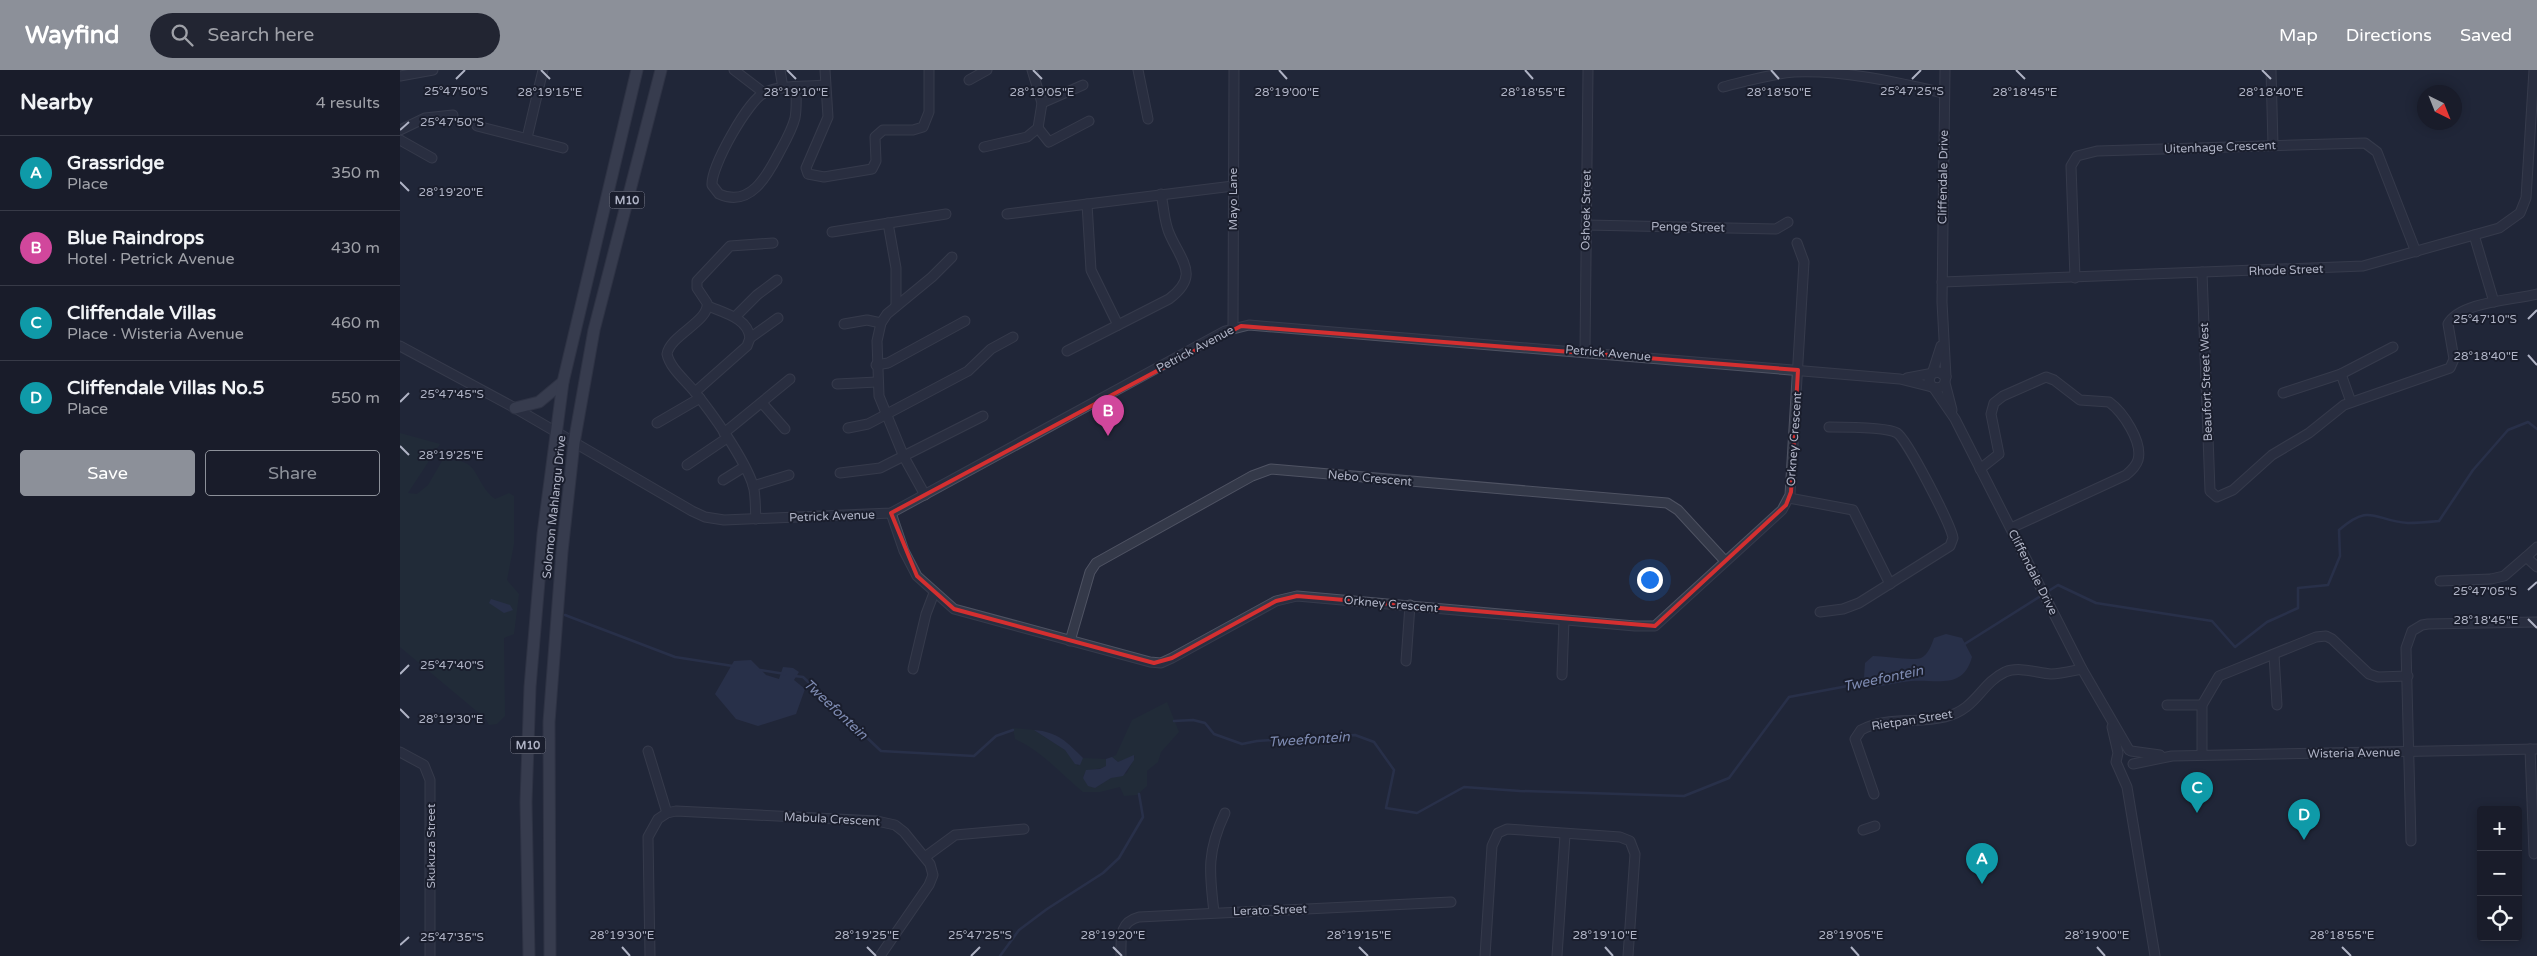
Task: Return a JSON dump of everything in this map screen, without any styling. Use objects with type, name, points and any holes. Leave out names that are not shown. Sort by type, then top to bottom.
[{"type":"main road","name":"Solomon Mahlangu Drive","points":[[529,956],[526,802],[530,687],[543,534],[563,382],[637,70]]},
{"type":"main road","name":"Solomon Mahlangu Drive","points":[[550,956],[549,722],[562,552],[574,443],[594,330],[661,70]]},
{"type":"main road","points":[[515,408],[539,402],[563,382]]},
{"type":"street","points":[[400,76],[404,70]]},
{"type":"street","points":[[400,76],[433,70]]},
{"type":"street","points":[[527,138],[543,70]]},
{"type":"street","points":[[734,70],[764,93]]},
{"type":"street","points":[[780,70],[783,88]]},
{"type":"street","points":[[825,70],[828,108],[826,124],[807,161],[806,168],[808,174],[818,177],[872,169],[876,161],[875,137],[882,130],[913,130],[923,127],[929,112],[929,70]]},
{"type":"street","points":[[969,80],[987,70]]},
{"type":"street","points":[[984,147],[1027,137],[1038,128],[1042,103],[1032,70]]},
{"type":"street","points":[[1138,70],[1148,119]]},
{"type":"street","name":"Mayo Lane","points":[[1233,328],[1232,186],[1234,70]]},
{"type":"street","name":"Oshoek Street","points":[[1585,351],[1588,70]]},
{"type":"street","name":"Cliffendale Drive","points":[[1944,70],[1942,344],[1946,380],[1954,419]]},
{"type":"street","points":[[2271,70],[2273,145]]},
{"type":"street","name":"Rhode Street","points":[[1942,282],[2364,266],[2505,225],[2516,217],[2526,198],[2534,115],[2534,70]]},
{"type":"street","points":[[1723,87],[1772,75],[1833,71],[1944,93]]},
{"type":"street","points":[[1042,103],[1083,85]]},
{"type":"street","points":[[796,87],[796,111],[792,127],[762,183],[752,191],[737,197],[724,196],[714,190],[712,185],[714,168],[754,102],[764,93],[783,88],[796,87],[825,86]]},
{"type":"street","points":[[400,130],[425,118],[454,115]]},
{"type":"street","points":[[1038,128],[1049,142],[1089,121]]},
{"type":"street","points":[[477,126],[563,148]]},
{"type":"street","points":[[400,140],[432,158]]},
{"type":"street","name":"Uitenhage Crescent","points":[[2075,278],[2071,166],[2077,156],[2097,151],[2365,143],[2373,147],[2381,160],[2416,252]]},
{"type":"street","points":[[1007,214],[1232,186]]},
{"type":"street","points":[[1067,351],[1170,299],[1178,292],[1186,280],[1185,265],[1170,234],[1161,194]]},
{"type":"street","points":[[1087,204],[1091,270],[1118,325]]},
{"type":"street","points":[[832,232],[946,214]]},
{"type":"street","name":"Penge Street","points":[[1586,225],[1776,229],[1788,222]]},
{"type":"street","points":[[888,223],[896,268],[896,306]]},
{"type":"street","points":[[2474,235],[2494,302]]},
{"type":"street","points":[[1797,242],[1802,250],[1804,262],[1798,370]]},
{"type":"street","points":[[750,338],[748,329],[735,317],[708,306],[697,288],[697,281],[726,248],[734,244],[773,243]]},
{"type":"street","points":[[925,495],[904,457],[886,415],[877,382],[877,341],[881,323],[896,306],[932,277],[952,257]]},
{"type":"street","name":"Beaufort Street West","points":[[2202,272],[2210,491],[2217,497],[2233,490],[2272,455],[2302,438],[2338,408],[2351,402]]},
{"type":"street","points":[[735,317],[757,295],[777,280]]},
{"type":"street","points":[[2341,374],[2351,402],[2450,368],[2454,359],[2448,330],[2452,318],[2464,310],[2537,294]]},
{"type":"street","points":[[708,306],[704,314],[669,347],[667,354],[670,363],[697,395],[726,436],[744,467],[753,486],[756,519]]},
{"type":"street","points":[[656,423],[697,395],[746,346],[750,338],[778,318]]},
{"type":"street","points":[[844,324],[867,320],[881,323]]},
{"type":"street","points":[[876,365],[888,362],[965,321]]},
{"type":"street","name":"Petrick Avenue","points":[[400,346],[515,408],[705,517],[724,520],[891,513],[1233,328],[1249,325],[1585,351],[1900,379],[1933,387]]},
{"type":"street","points":[[848,428],[868,424],[968,371],[991,349],[1013,337]]},
{"type":"street","name":"Cliffendale Drive","points":[[1931,374],[1942,344]]},
{"type":"street","points":[[2283,393],[2341,374],[2393,347]]},
{"type":"street","name":"Orkney Crescent","points":[[891,513],[910,564],[917,576],[934,593],[960,611],[1158,663],[1172,658],[1276,601],[1290,596],[1635,626],[1655,626],[1782,510],[1789,498],[1798,370]]},
{"type":"street","points":[[1939,372],[1946,380],[1940,388],[1933,387],[1929,381],[1931,374],[1939,372]]},
{"type":"street","name":"Petrick Avenue","points":[[1900,379],[1931,374]]},
{"type":"street","points":[[1980,469],[1999,454],[1991,414],[1994,402],[2042,377],[2054,380],[2080,400],[2108,402],[2121,415],[2133,435],[2138,450],[2138,460],[2126,475],[2011,528]]},
{"type":"street","points":[[687,465],[726,436],[790,379]]},
{"type":"street","points":[[836,384],[877,382]]},
{"type":"street","name":"Cliffendale Drive","points":[[1933,387],[1954,419],[2082,669],[2112,724],[2130,751]]},
{"type":"street","points":[[762,403],[784,429]]},
{"type":"street","points":[[840,473],[870,470],[904,457],[984,416]]},
{"type":"street","points":[[1820,612],[1852,607],[1950,546],[1952,534],[1918,465],[1898,434],[1891,431],[1829,427]]},
{"type":"street","points":[[723,480],[744,467]]},
{"type":"street","name":"Nebo Crescent","points":[[1070,641],[1090,572],[1096,563],[1252,476],[1271,469],[1667,503],[1678,510],[1725,561]]},
{"type":"street","points":[[753,486],[789,475]]},
{"type":"street","points":[[1789,498],[1853,510],[1890,584]]},
{"type":"street","points":[[2440,581],[2490,579],[2504,576],[2537,547]]},
{"type":"street","points":[[2526,558],[2537,567]]},
{"type":"street","points":[[913,669],[926,614],[934,593]]},
{"type":"street","points":[[1406,661],[1410,605]]},
{"type":"street","points":[[1562,675],[1564,620]]},
{"type":"street","points":[[2411,841],[2407,642],[2412,631],[2422,625],[2537,622]]},
{"type":"street","points":[[2202,755],[2202,705],[2219,676],[2316,637],[2326,636],[2334,641],[2365,671],[2373,676],[2408,676]]},
{"type":"street","points":[[2274,655],[2277,706]]},
{"type":"street","name":"Rietpan Street","points":[[1874,794],[1855,742],[1856,735],[1867,727],[1909,720],[1941,718],[1960,713],[2006,672],[2019,670],[2052,674],[2082,669]]},
{"type":"street","points":[[2167,705],[2202,705]]},
{"type":"street","name":"Cliffendale Drive","points":[[2112,724],[2118,753]]},
{"type":"street","points":[[2534,749],[2534,854]]},
{"type":"street","name":"Wisteria Avenue","points":[[2130,751],[2172,756],[2534,749]]},
{"type":"street","points":[[2127,787],[2134,757],[2130,751],[2123,750],[2118,753],[2116,759],[2127,787],[2155,956]]},
{"type":"street","points":[[648,751],[667,813],[654,823],[648,837],[650,956]]},
{"type":"street","name":"Skukuza Street","points":[[400,752],[421,762],[427,770],[430,780],[430,956]]},
{"type":"street","name":"Wisteria Avenue","points":[[2132,765],[2172,756]]},
{"type":"street","points":[[2120,767],[2126,768],[2132,765]]},
{"type":"street","name":"Mabula Crescent","points":[[667,813],[683,811],[884,822],[900,828],[932,868],[932,880],[880,956]]},
{"type":"street","points":[[1214,912],[1210,881],[1210,853],[1213,840],[1225,813]]},
{"type":"street","points":[[1862,830],[1875,826]]},
{"type":"street","points":[[925,858],[955,835],[1024,828]]},
{"type":"street","points":[[1485,956],[1492,846],[1495,836],[1501,831],[1507,830],[1620,837],[1630,841],[1634,847],[1628,956]]},
{"type":"street","points":[[1557,956],[1565,835]]},
{"type":"street","name":"Lerato Street","points":[[1121,956],[1121,934],[1123,927],[1132,918],[1214,912],[1451,902]]},
{"type":"highlighted area","points":[[1241,326],[1798,370],[1791,492],[1786,505],[1655,626],[1297,596],[1276,601],[1172,658],[1154,663],[954,609],[917,576],[891,513]]},
{"type":"shaded area","points":[[400,433],[440,444],[408,493],[417,494],[428,485],[442,461],[455,461],[464,462],[470,466],[495,499],[509,493],[514,496],[514,544],[507,580],[519,594],[514,634],[504,638],[505,716],[497,724],[489,725],[486,719],[400,647]]},
{"type":"shaded area","points":[[1167,702],[1179,732],[1161,752],[1158,762],[1147,771],[1147,786],[1137,795],[1124,796],[1120,787],[1100,792],[1083,792],[1043,756],[1015,739],[1013,728],[1034,730],[1065,750],[1078,766],[1083,758],[1106,759],[1106,766],[1089,770],[1084,774],[1083,778],[1095,788],[1111,778],[1127,773],[1135,756],[1118,762],[1112,757],[1116,755],[1132,720]]},
{"type":"water","points":[[491,599],[510,605],[513,610],[504,613],[489,603]]},
{"type":"water","points":[[1946,634],[1962,638],[1972,657],[1968,667],[1956,679],[1948,681],[1911,681],[1873,687],[1864,678],[1865,663],[1873,656],[1921,658],[1928,652],[1934,638]]},
{"type":"water","points":[[751,660],[766,675],[779,679],[783,667],[793,668],[799,672],[794,680],[805,689],[796,714],[758,726],[736,719],[715,694],[734,661]]},
{"type":"water","points":[[1034,730],[1050,733],[1067,743],[1083,758],[1080,765],[1075,764],[1065,750]]},
{"type":"water","points":[[1134,755],[1134,760],[1123,776],[1111,778],[1095,788],[1088,786],[1083,778],[1086,770],[1100,769],[1106,766],[1106,759],[1112,757],[1118,762]]},
{"type":"waterway","name":"Tweefontein","points":[[1963,645],[2058,585],[2096,603],[2212,621],[2235,647],[2267,622],[2298,608],[2298,588],[2328,585],[2340,556],[2339,530],[2350,522],[2366,515],[2408,523],[2439,521],[2473,470],[2508,430],[2528,422],[2537,429]]},
{"type":"waterway","name":"Tweefontein","points":[[565,615],[675,657],[733,666]]},
{"type":"waterway","name":"Tweefontein","points":[[760,670],[785,674]]},
{"type":"waterway","name":"Tweefontein","points":[[795,676],[803,677],[881,751],[974,756],[996,736],[1013,730]]},
{"type":"waterway","name":"Tweefontein","points":[[1174,721],[1193,720],[1205,723],[1214,734],[1242,744],[1257,741],[1355,735],[1374,742],[1394,770],[1386,808],[1417,813],[1464,787],[1520,791],[1684,796],[1729,778],[1789,697],[1869,682]]},
{"type":"waterway","points":[[1000,956],[1019,930],[1047,909],[1103,873],[1119,858],[1143,817],[1139,794]]},
{"type":"place","name":"Blue Raindrops","points":[[1108,436]]},
{"type":"place","name":"Cliffendale Villas","points":[[2197,813]]},
{"type":"place","name":"Cliffendale Villas No.5","points":[[2304,840]]},
{"type":"place","name":"Grassridge","points":[[1982,884]]}]
